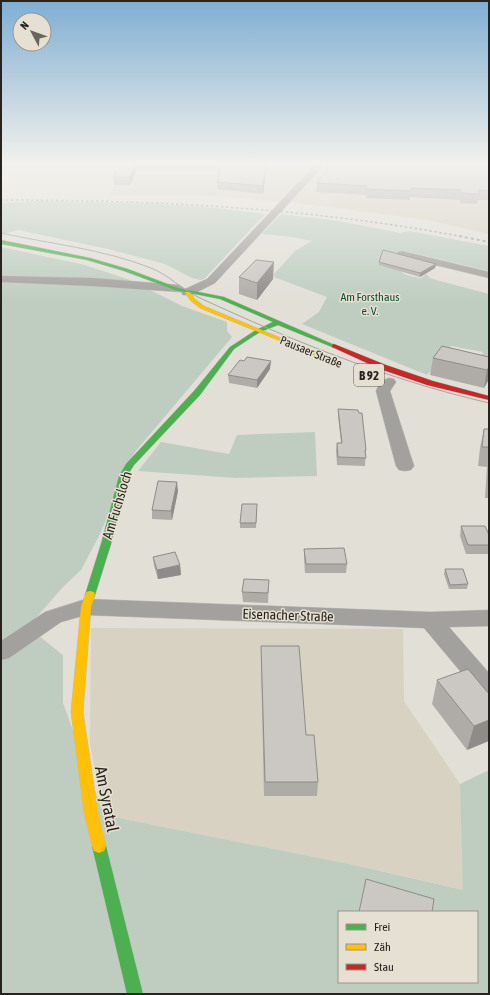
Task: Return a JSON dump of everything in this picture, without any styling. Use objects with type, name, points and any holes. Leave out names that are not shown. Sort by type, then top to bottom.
[{"type":"main road","name":"Pausaer Straße","points":[[1,242],[49,250],[96,261],[144,275],[183,290],[222,298],[383,367],[430,383],[489,398]]},
{"type":"main road","name":"Pausaer Straße","points":[[183,290],[202,307],[324,357]]},
{"type":"main road","name":"Am Fuchsloch","points":[[86,606],[106,544],[123,476],[130,464],[197,393],[232,348],[258,331],[279,322]]},
{"type":"main road","name":"Am Syratal","points":[[86,606],[77,712],[91,813],[135,994]]},
{"type":"street","points":[[183,290],[211,281],[277,210]]},
{"type":"street","points":[[402,254],[489,275]]},
{"type":"street","name":"Pausaer Straße","points":[[1,279],[93,282],[183,290]]},
{"type":"street","points":[[388,381],[383,391],[405,466]]},
{"type":"street","points":[[1,652],[41,624],[54,617],[86,606]]},
{"type":"street","name":"Eisenacher Straße","points":[[86,606],[430,620],[489,618]]},
{"type":"street","points":[[430,620],[489,689]]},
{"type":"shaded area","points":[[354,210],[489,210],[489,234],[428,220]]},
{"type":"shaded area","points":[[91,628],[403,629],[404,701],[460,784],[464,890],[354,865],[104,815],[90,744]]},
{"type":"green space","points":[[1,210],[240,210],[265,214],[205,278],[201,280],[192,278],[165,264],[108,249],[18,230],[1,235]]},
{"type":"green space","name":"Am Forsthaus e. V.","points":[[281,214],[339,221],[400,233],[409,231],[489,246],[489,271],[401,250],[394,255],[399,270],[410,276],[421,278],[426,274],[430,278],[436,280],[489,294],[489,358],[481,357],[483,352],[451,346],[427,375],[302,324],[319,312],[327,297],[274,277],[274,274],[295,251],[312,241],[262,234]]},
{"type":"green space","points":[[1,247],[85,265],[130,280],[182,306],[227,322],[227,331],[232,337],[135,452],[99,536],[81,570],[62,588],[35,619],[39,636],[63,655],[63,703],[104,815],[354,865],[463,890],[460,784],[489,770],[489,994],[1,994]]},
{"type":"green space","points":[[315,432],[317,476],[236,478],[138,471],[161,442],[229,454],[237,435]]},
{"type":"building","points":[[383,250],[436,264],[420,273],[379,262]]},
{"type":"building","points":[[256,260],[274,262],[257,283],[239,277]]},
{"type":"building","points":[[442,346],[489,357],[489,367],[487,370],[433,358]]},
{"type":"building","points":[[247,357],[271,361],[257,380],[228,375],[240,360],[244,361]]},
{"type":"building","points":[[338,409],[358,410],[359,413],[362,413],[366,458],[338,457],[337,443],[342,443]]},
{"type":"building","points":[[484,429],[489,429],[489,447],[482,447]]},
{"type":"building","points":[[158,481],[177,482],[171,511],[152,510]]},
{"type":"building","points":[[242,504],[257,504],[256,523],[240,523]]},
{"type":"building","points":[[461,526],[485,526],[489,535],[489,545],[468,545]]},
{"type":"building","points":[[344,548],[347,564],[306,564],[304,549]]},
{"type":"building","points":[[175,552],[180,565],[157,570],[153,557]]},
{"type":"building","points":[[445,569],[463,569],[468,584],[450,585]]},
{"type":"building","points":[[244,579],[269,580],[268,593],[242,592]]},
{"type":"building","points":[[261,646],[299,646],[306,735],[314,735],[318,782],[265,782]]},
{"type":"building","points":[[468,669],[489,694],[489,720],[474,726],[437,680]]},
{"type":"building","points":[[366,879],[434,899],[432,911],[359,911]]},
{"type":"tram line","points":[[1,233],[96,251],[133,261],[158,271],[200,298],[306,344],[415,383],[489,403]]},
{"type":"railway","points":[[261,210],[349,219],[464,237]]},
{"type":"railway","points":[[459,236],[464,237]]},
{"type":"railway","points":[[464,237],[489,242]]},
{"type":"traffic: fast","points":[[1,242],[88,259],[126,270],[177,289],[222,298],[334,346]]},
{"type":"traffic: fast","points":[[90,595],[106,544],[123,476],[130,464],[197,393],[232,348],[258,331],[279,322]]},
{"type":"traffic: fast","points":[[99,846],[135,994]]},
{"type":"traffic: slow","points":[[188,293],[193,300],[202,307],[314,353]]},
{"type":"traffic: slow","points":[[90,595],[86,607],[77,712],[91,813],[99,846]]},
{"type":"traffic: jam","points":[[334,346],[383,367],[430,383],[489,398]]}]
